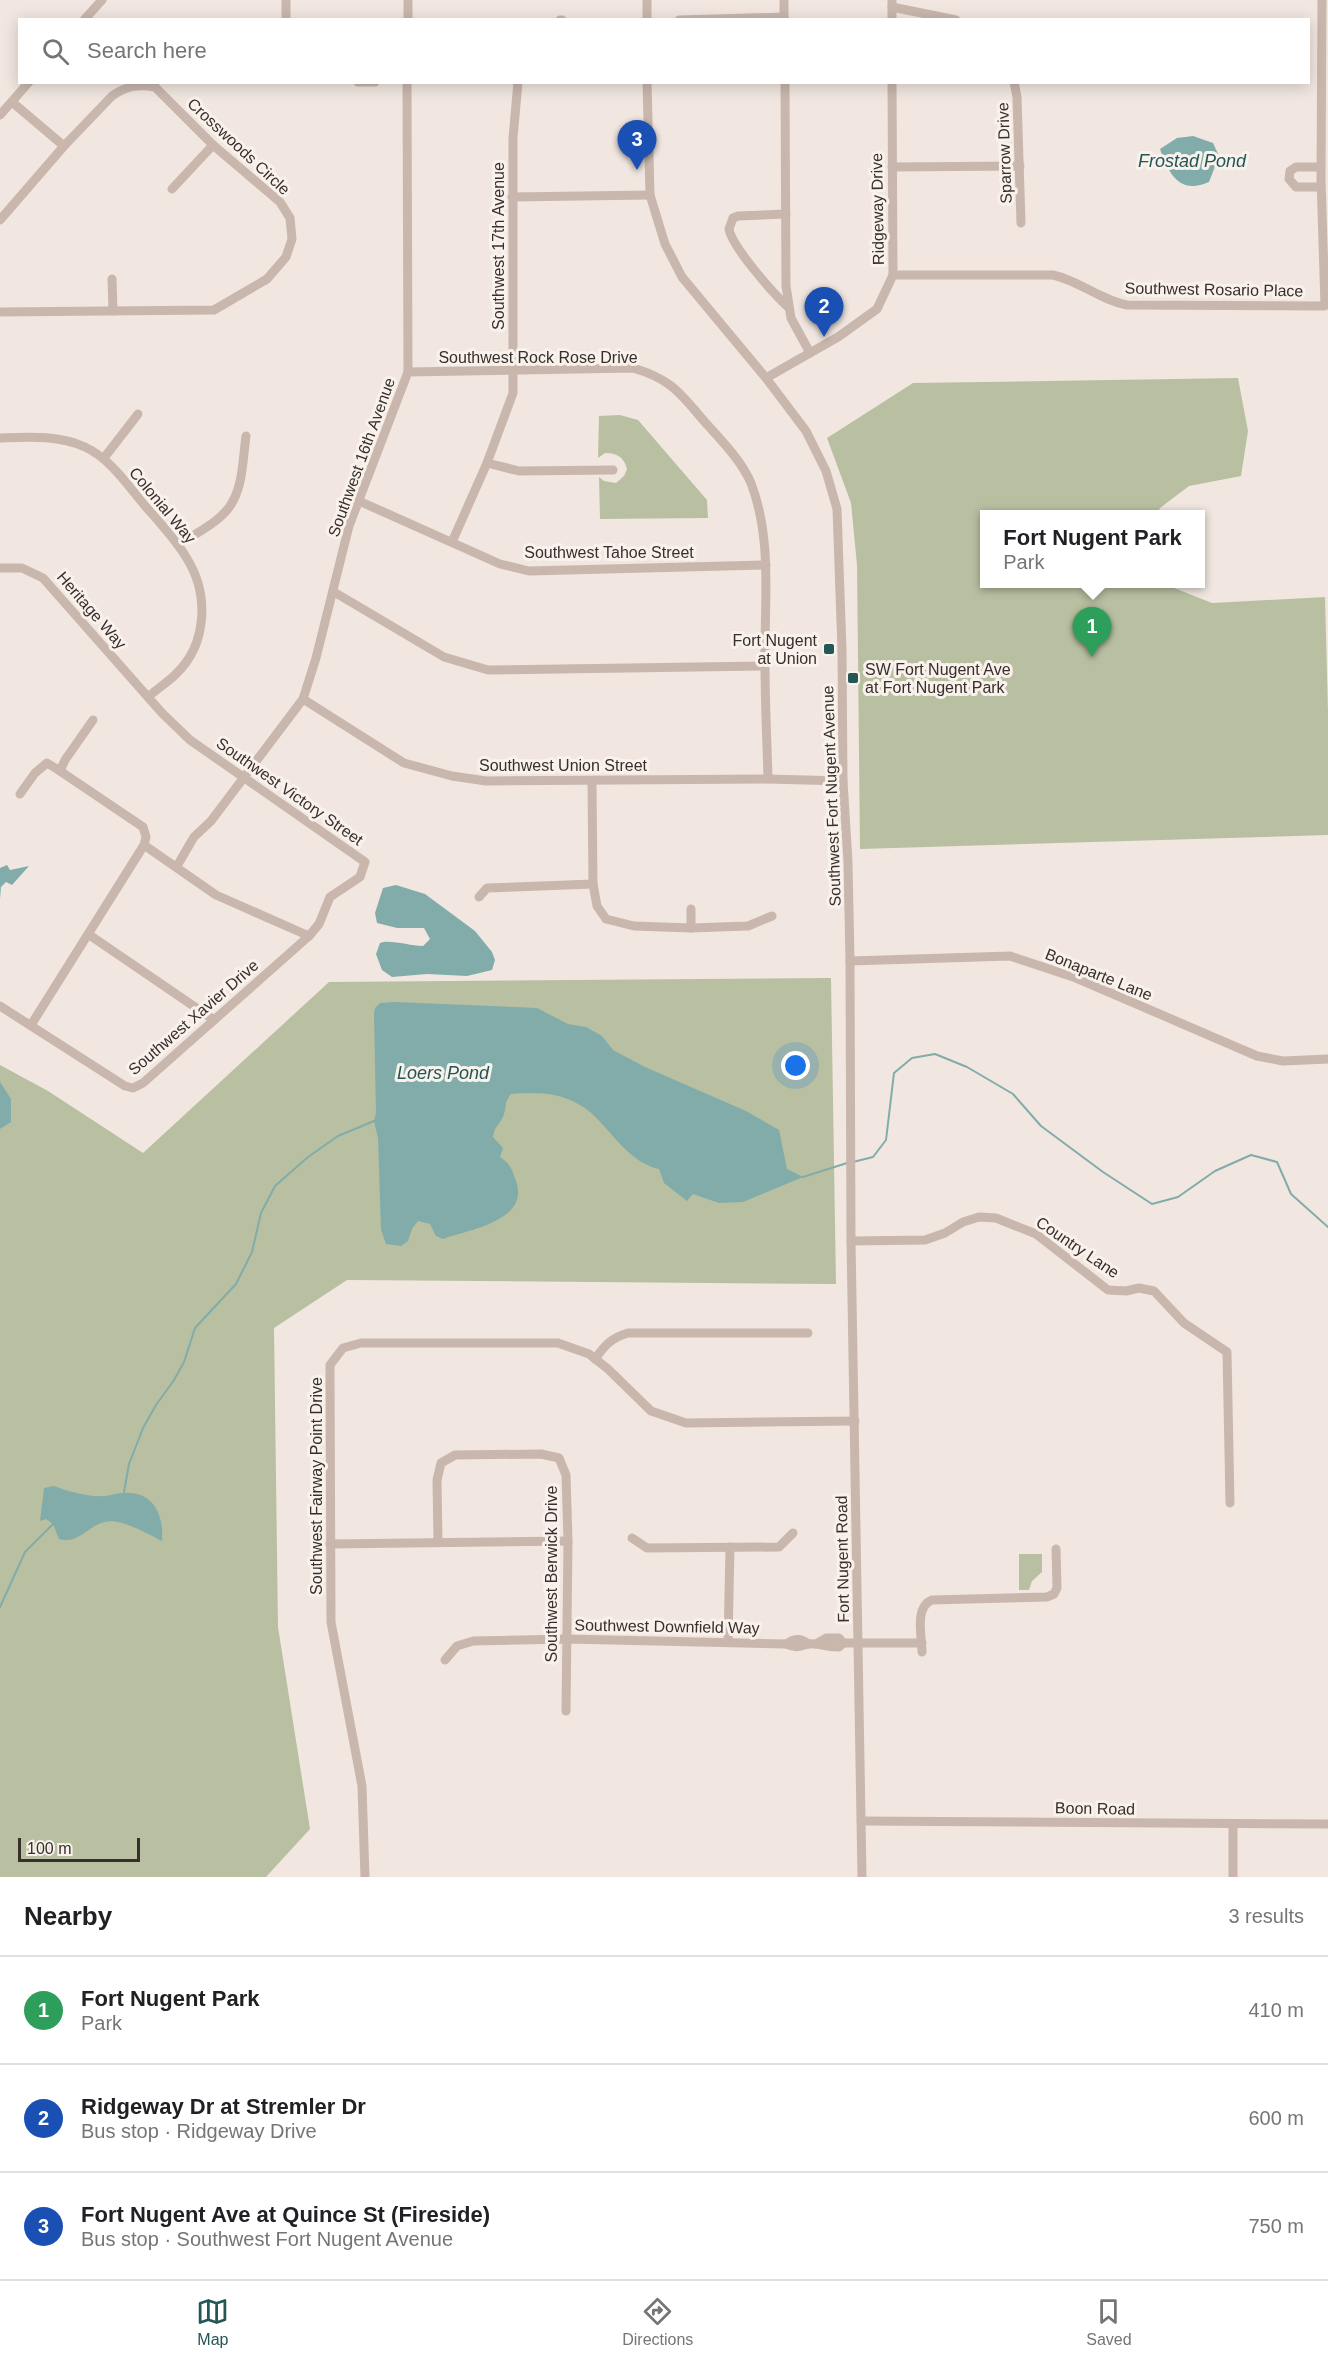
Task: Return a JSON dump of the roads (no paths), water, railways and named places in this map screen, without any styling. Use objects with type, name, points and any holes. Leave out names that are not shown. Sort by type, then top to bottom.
[{"type":"street","points":[[86,18],[102,0]]},
{"type":"street","points":[[286,0],[286,18]]},
{"type":"street","points":[[408,0],[408,18]]},
{"type":"street","points":[[647,0],[647,18]]},
{"type":"street","points":[[784,0],[784,18]]},
{"type":"street","points":[[1321,167],[1296,167],[1290,171],[1288,179],[1296,186],[1321,187],[1322,0]]},
{"type":"street","points":[[892,4],[948,18]]},
{"type":"street","points":[[0,115],[27,84]]},
{"type":"street","points":[[0,220],[64,146],[120,90],[143,84],[155,87],[161,84]]},
{"type":"street","name":"Southwest 16th Avenue","points":[[177,866],[194,837],[211,821],[303,699],[334,592],[349,526],[408,372],[407,84]]},
{"type":"street","name":"Southwest 17th Avenue","points":[[452,542],[488,463],[513,393],[512,197],[513,138],[518,84]]},
{"type":"street","name":"Southwest Fort Nugent Avenue","points":[[647,84],[650,195],[664,244],[682,277],[766,378],[806,431],[826,471],[837,509],[843,781],[848,862],[850,961],[851,1241]]},
{"type":"street","points":[[785,84],[788,307]]},
{"type":"street","name":"Ridgeway Drive","points":[[766,378],[838,338],[877,309],[893,275],[892,84]]},
{"type":"street","name":"Sparrow Drive","points":[[1014,84],[1017,97],[1021,223]]},
{"type":"street","name":"Crosswoods Circle","points":[[0,312],[214,310],[267,279],[286,257],[292,238],[290,218],[280,202],[213,145],[155,87]]},
{"type":"street","points":[[12,102],[64,146]]},
{"type":"street","points":[[172,189],[213,145]]},
{"type":"street","points":[[892,167],[1020,166]]},
{"type":"street","name":"Southwest Rosario Place","points":[[893,275],[1053,275],[1073,281],[1106,300],[1127,305],[1325,306],[1321,187]]},
{"type":"street","points":[[512,197],[650,195]]},
{"type":"street","points":[[786,214],[738,216],[733,218],[729,229],[733,240],[774,294],[788,307],[810,353]]},
{"type":"street","points":[[112,279],[113,311]]},
{"type":"street","name":"Southwest Rock Rose Drive","points":[[408,372],[513,372],[633,368],[654,374],[675,387],[738,461],[750,481],[760,510],[766,565],[765,666],[768,779]]},
{"type":"street","points":[[104,458],[138,414]]},
{"type":"street","points":[[178,545],[221,517],[233,501],[240,476],[246,436]]},
{"type":"street","name":"Colonial Way","points":[[0,438],[55,438],[84,447],[104,458],[188,558],[198,584],[202,608],[201,629],[194,649],[177,673],[148,697]]},
{"type":"street","points":[[488,463],[519,471],[613,470]]},
{"type":"street","name":"Southwest Tahoe Street","points":[[359,501],[500,564],[529,571],[766,565]]},
{"type":"street","name":"Heritage Way","points":[[0,568],[22,568],[43,578],[148,697]]},
{"type":"street","points":[[334,592],[444,657],[488,670],[765,666]]},
{"type":"street","name":"Southwest Victory Street","points":[[148,697],[190,740],[365,862],[360,877],[330,897],[319,924],[309,936]]},
{"type":"street","name":"Southwest Union Street","points":[[303,699],[404,763],[452,776],[486,781],[768,779],[843,781]]},
{"type":"street","points":[[60,771],[93,720]]},
{"type":"street","points":[[20,794],[35,773],[47,763],[143,827],[146,837],[144,845],[31,1025]]},
{"type":"street","points":[[592,782],[593,884],[597,906],[606,920],[634,926],[691,928],[748,926],[772,916]]},
{"type":"street","points":[[144,845],[216,895],[309,936]]},
{"type":"street","points":[[479,897],[487,888],[593,884]]},
{"type":"street","points":[[691,909],[691,928]]},
{"type":"street","points":[[88,934],[214,1020]]},
{"type":"street","name":"Southwest Xavier Drive","points":[[0,1006],[125,1086],[133,1088],[143,1083],[309,936]]},
{"type":"street","name":"Bonaparte Lane","points":[[850,961],[1010,956],[1076,978],[1257,1056],[1283,1061],[1328,1059]]},
{"type":"street","name":"Country Lane","points":[[851,1241],[925,1240],[979,1217],[996,1218],[1036,1234],[1108,1290],[1126,1291],[1139,1288],[1154,1291],[1184,1323],[1227,1352],[1230,1503]]},
{"type":"street","name":"Fort Nugent Road","points":[[851,1241],[862,1877]]},
{"type":"street","points":[[595,1359],[607,1342],[615,1336],[628,1333],[808,1333]]},
{"type":"street","name":"Southwest Fairway Point Drive","points":[[365,1877],[362,1786],[332,1623],[330,1365],[343,1348],[361,1343],[558,1343],[589,1354],[608,1369],[651,1411],[686,1423],[855,1421]]},
{"type":"street","name":"Southwest Berwick Drive","points":[[438,1542],[437,1480],[441,1463],[455,1455],[541,1454],[559,1458],[566,1475],[568,1541],[566,1711]]},
{"type":"street","points":[[632,1539],[647,1548],[779,1547],[793,1533]]},
{"type":"street","points":[[330,1544],[568,1541]]},
{"type":"street","points":[[729,1642],[730,1547]]},
{"type":"street","name":"Southwest Downfield Way","points":[[445,1660],[457,1646],[472,1641],[567,1639],[786,1644],[793,1639],[801,1639],[813,1644],[826,1638],[839,1638],[843,1642],[858,1644],[922,1648],[921,1611],[924,1604],[929,1601],[1045,1598],[1054,1594],[1057,1588],[1056,1549]]},
{"type":"street","name":"Boon Road","points":[[861,1821],[1328,1824]]},
{"type":"street","points":[[1233,1825],[1233,1877]]},
{"type":"water","name":"Frostad Pond","points":[[1193,136],[1213,143],[1219,156],[1209,182],[1190,186],[1177,180],[1172,174],[1160,149],[1177,138]]},
{"type":"water","points":[[7,865],[10,870],[29,866],[12,885],[6,882],[1,887],[0,899],[0,868]]},
{"type":"water","points":[[396,885],[425,894],[475,931],[492,952],[495,960],[492,970],[467,976],[427,974],[392,977],[382,970],[376,954],[380,943],[423,946],[430,939],[424,928],[397,928],[377,923],[375,913],[383,888]]},
{"type":"water","name":"Loers Pond","points":[[380,1003],[537,1008],[568,1024],[586,1027],[602,1036],[613,1050],[645,1067],[746,1111],[779,1130],[787,1169],[803,1177],[743,1202],[719,1203],[693,1194],[687,1201],[664,1183],[659,1169],[635,1158],[599,1120],[580,1105],[546,1094],[511,1094],[493,1137],[503,1148],[500,1157],[509,1165],[517,1184],[518,1197],[513,1207],[494,1222],[443,1239],[436,1236],[430,1224],[418,1221],[408,1241],[401,1246],[386,1244],[381,1230],[378,1138],[374,1121],[376,1113],[374,1013]]},
{"type":"water","points":[[0,1082],[11,1099],[11,1122],[0,1129]]},
{"type":"water","points":[[54,1486],[91,1496],[122,1493],[142,1495],[149,1500],[158,1513],[162,1541],[134,1527],[111,1521],[99,1524],[78,1537],[59,1539],[53,1524],[46,1519],[40,1521],[44,1488]]},
{"type":"waterway","points":[[853,1162],[873,1157],[886,1140],[894,1073],[912,1058],[935,1054],[967,1067],[1013,1094],[1041,1126],[1103,1172],[1152,1204],[1178,1197],[1215,1171],[1251,1155],[1277,1162],[1291,1194],[1328,1227]]},
{"type":"waterway","points":[[124,1492],[129,1464],[143,1428],[184,1362],[195,1328],[236,1284],[252,1252],[261,1213],[275,1186],[308,1157],[338,1136],[374,1121]]},
{"type":"waterway","points":[[803,1177],[847,1163]]},
{"type":"waterway","points":[[0,1607],[25,1552],[53,1524]]},
{"type":"place","name":"Fort Nugent Ave at Quince St (Fireside)","points":[[637,170]]},
{"type":"place","name":"Ridgeway Dr at Stremler Dr","points":[[824,337]]},
{"type":"place","name":"Fort Nugent at Union","points":[[829,649]]},
{"type":"place","name":"Fort Nugent Park","points":[[1092,657]]},
{"type":"place","name":"SW Fort Nugent Ave at Fort Nugent Park","points":[[853,678]]}]
